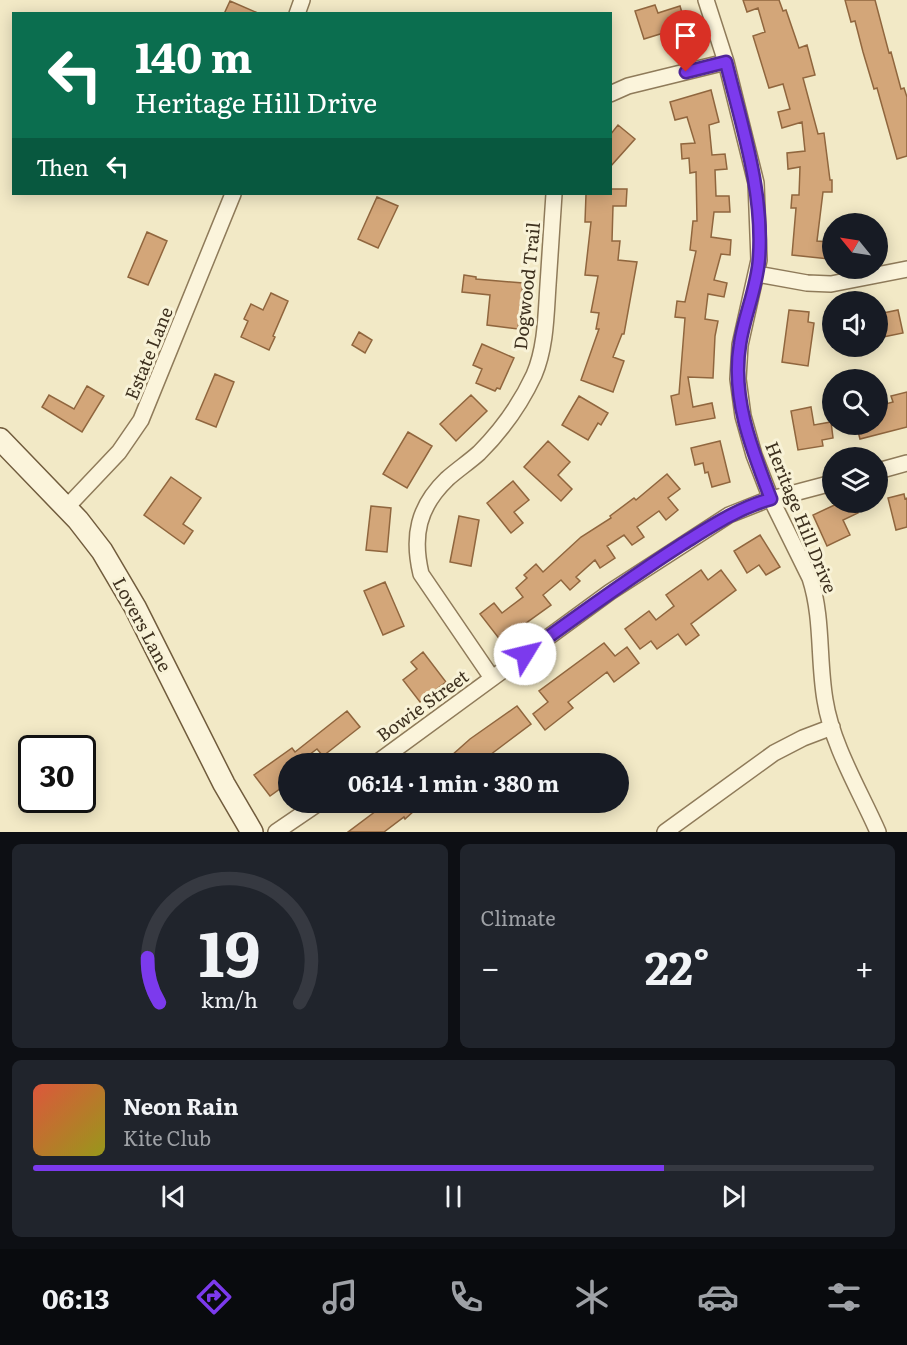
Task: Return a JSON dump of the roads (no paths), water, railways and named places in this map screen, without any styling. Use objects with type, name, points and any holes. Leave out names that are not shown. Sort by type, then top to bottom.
[{"type":"street","name":"Heritage Hill Drive","points":[[706,0],[726,62],[756,183],[759,250],[757,274],[740,345],[738,379],[743,416],[754,455],[771,499],[810,578],[819,617],[825,699],[832,727],[878,832]]},
{"type":"street","points":[[612,93],[628,86],[726,62]]},
{"type":"street","name":"Estate Lane","points":[[66,508],[119,452],[141,420],[232,195]]},
{"type":"street","name":"Dogwood Trail","points":[[492,678],[421,574],[416,533],[431,496],[502,429],[533,375],[541,353],[546,316],[554,195]]},
{"type":"street","points":[[757,274],[807,283],[831,284],[907,269]]},
{"type":"street","name":"Lovers Lane","points":[[0,439],[66,508],[102,551],[119,578],[224,784],[252,832]]},
{"type":"street","points":[[888,468],[907,463]]},
{"type":"street","name":"Bowie Street","points":[[390,753],[654,562],[729,515],[771,499],[822,486]]},
{"type":"street","points":[[665,832],[774,753],[803,738],[832,727]]},
{"type":"street","points":[[276,832],[304,813]]}]
